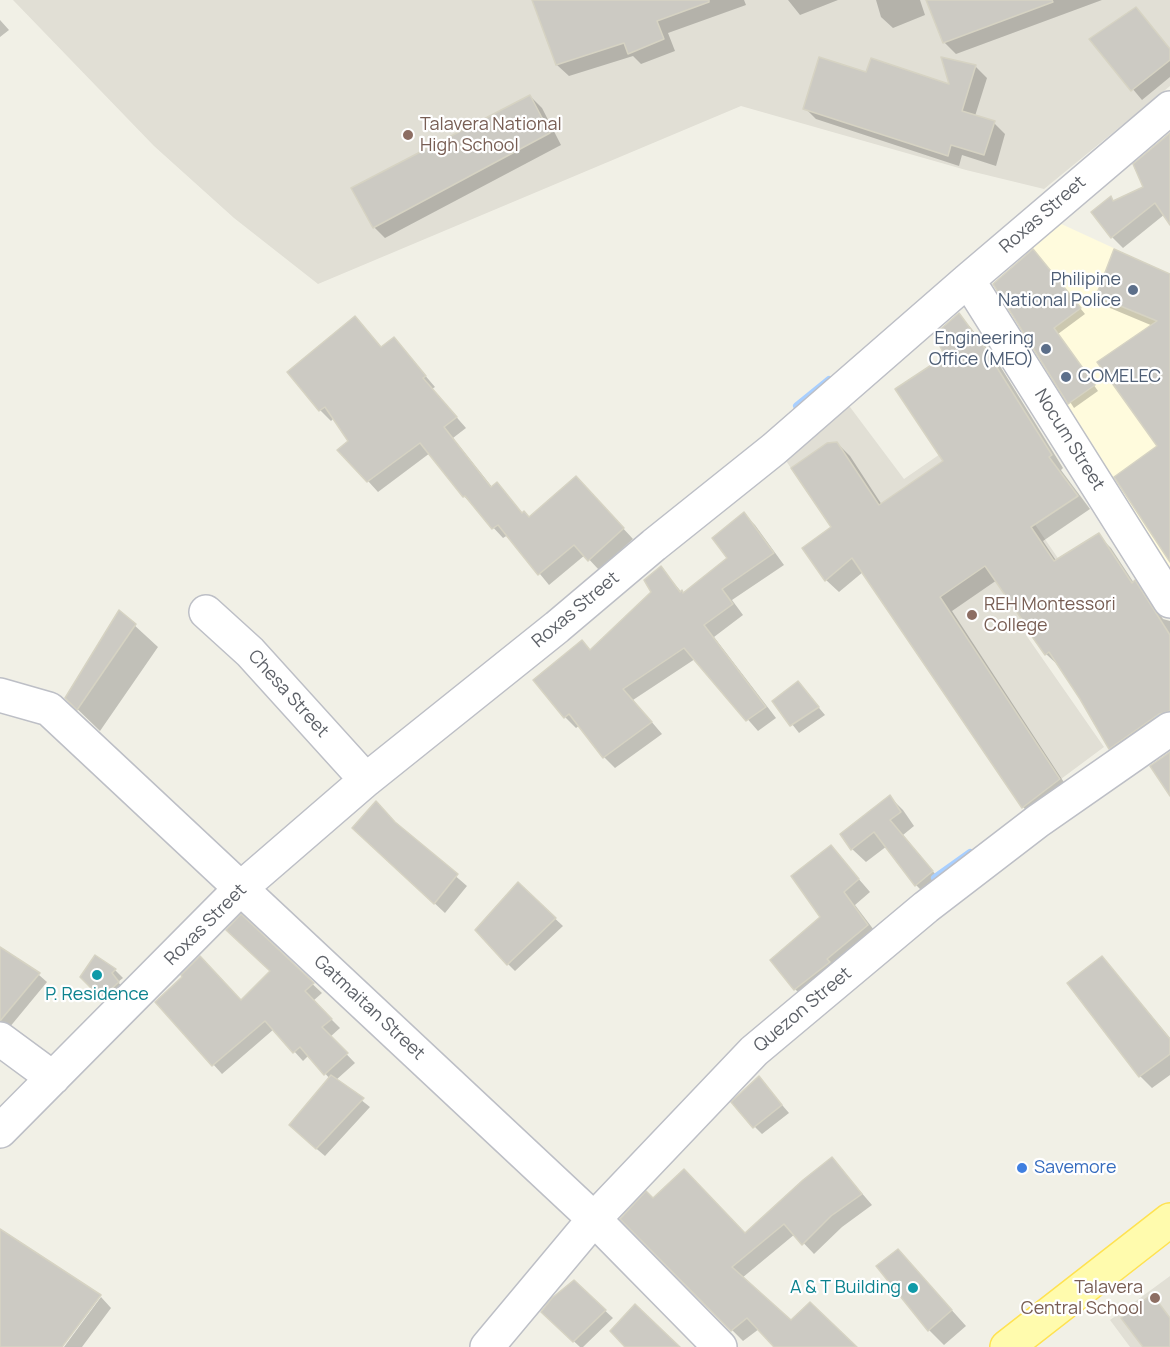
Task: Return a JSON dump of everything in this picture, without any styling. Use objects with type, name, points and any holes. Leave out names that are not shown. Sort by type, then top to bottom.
[{"type":"main road","points":[[1007,1347],[1170,1220]]},
{"type":"street","name":"Roxas Street","points":[[0,1131],[241,888],[366,780],[774,449],[1170,108]]},
{"type":"street","name":"Nocum Street","points":[[968,280],[1170,601]]},
{"type":"street","name":"Chesa Street","points":[[206,612],[250,652],[366,780]]},
{"type":"street","name":"Gatmaitan Street","points":[[0,695],[49,709],[594,1219],[720,1347]]},
{"type":"street","name":"Quezon Street","points":[[487,1347],[594,1219],[754,1051],[926,907],[1038,821],[1170,729]]},
{"type":"street","points":[[0,1039],[53,1078]]},
{"type":"shaded area","name":"Talavera National High School","points":[[13,0],[1170,0],[1170,86],[1044,189],[966,170],[741,106],[318,284],[234,218],[154,146]]},
{"type":"shaded area","points":[[1057,222],[1170,274],[1170,589],[1009,361],[1081,308],[1030,246]]},
{"type":"shaded area","name":"REH Montessori College","points":[[847,403],[904,479],[972,432],[1083,595],[1026,635],[1104,747],[1022,808],[782,455]]},
{"type":"shaded area","name":"Talavera Central School","points":[[1170,1276],[1170,1347],[1130,1347],[1110,1320]]},
{"type":"building","points":[[532,0],[709,0],[709,2],[657,21],[664,39],[628,54],[624,43],[556,65]]},
{"type":"building","points":[[926,0],[1052,0],[1053,2],[943,43]]},
{"type":"building","points":[[1136,7],[1170,49],[1170,60],[1131,91],[1089,39]]},
{"type":"building","points":[[819,57],[866,72],[871,58],[949,84],[941,57],[976,65],[962,111],[995,121],[984,155],[951,145],[948,156],[803,109]]},
{"type":"building","points":[[530,95],[550,133],[373,228],[351,188]]},
{"type":"building","points":[[1170,133],[1170,225],[1155,203],[1111,238],[1091,212],[1111,196],[1113,201],[1143,187],[1133,164]]},
{"type":"building","points":[[1033,249],[1081,308],[1054,328],[1095,385],[1068,404],[993,284]]},
{"type":"building","points":[[1114,249],[1170,274],[1170,562],[1114,477],[1157,446],[1097,362],[1157,321],[1096,296]]},
{"type":"building","points":[[959,313],[984,347],[1052,455],[1049,457],[1078,496],[1031,527],[1054,561],[1099,533],[1132,583],[1135,580],[1170,635],[1170,711],[1159,714],[1109,749],[1049,652],[1045,655],[985,566],[940,597],[1060,779],[1022,808],[852,558],[825,581],[802,548],[831,527],[791,468],[827,443],[837,442],[879,505],[943,461],[895,389],[945,356],[934,335]]},
{"type":"building","points":[[355,316],[381,347],[394,337],[426,376],[423,378],[457,417],[444,427],[491,487],[497,482],[522,513],[524,511],[529,517],[576,476],[624,528],[588,561],[574,545],[538,575],[498,525],[492,529],[465,496],[463,497],[420,443],[367,482],[337,450],[348,441],[325,407],[319,411],[287,372]]},
{"type":"building","points":[[744,512],[774,553],[722,589],[733,604],[704,625],[766,707],[746,721],[684,648],[623,689],[652,722],[603,758],[569,714],[564,718],[533,680],[582,640],[590,650],[651,592],[644,580],[661,566],[683,593],[727,558],[712,538]]},
{"type":"building","points":[[119,610],[136,624],[77,710],[65,698]]},
{"type":"building","points":[[798,681],[819,707],[790,726],[772,701]]},
{"type":"building","points":[[1170,752],[1170,796],[1150,766]]},
{"type":"building","points":[[890,795],[901,812],[890,820],[933,871],[915,886],[874,832],[851,850],[840,834]]},
{"type":"building","points":[[376,801],[395,822],[458,874],[434,904],[352,828]]},
{"type":"building","points":[[831,845],[859,879],[844,892],[868,925],[827,959],[830,962],[794,990],[770,960],[820,917],[791,876]]},
{"type":"building","points":[[518,882],[556,918],[507,965],[475,930]]},
{"type":"building","points":[[241,914],[314,983],[305,991],[332,1019],[322,1027],[348,1053],[324,1075],[300,1047],[293,1053],[265,1021],[212,1066],[155,1002],[182,977],[181,975],[200,956],[241,1000],[270,971],[226,930]]},
{"type":"building","points":[[0,947],[40,973],[0,1021]]},
{"type":"building","name":"P. Residence","points":[[95,955],[116,969],[112,973],[119,982],[101,998],[80,977]]},
{"type":"building","points":[[1102,956],[1170,1039],[1170,1054],[1139,1077],[1067,983]]},
{"type":"building","points":[[331,1075],[364,1098],[316,1149],[289,1125]]},
{"type":"building","points":[[759,1076],[782,1105],[753,1128],[731,1102]]},
{"type":"building","points":[[832,1157],[862,1194],[831,1216],[802,1245],[784,1224],[732,1267],[791,1320],[810,1302],[857,1347],[774,1347],[747,1318],[731,1331],[620,1219],[646,1191],[653,1198],[684,1169],[745,1233]]},
{"type":"building","points":[[0,1229],[101,1295],[62,1347],[0,1347]]},
{"type":"building","name":"A & T Building","points":[[898,1249],[952,1310],[928,1331],[876,1266]]},
{"type":"building","points":[[574,1280],[606,1310],[573,1342],[541,1312],[552,1298]]},
{"type":"building","name":"Talavera Central School","points":[[1152,1294],[1170,1318],[1170,1347],[1143,1347],[1121,1318]]},
{"type":"building","points":[[635,1304],[680,1347],[625,1347],[610,1331]]},
{"type":"waterway","points":[[797,406],[829,380]]},
{"type":"waterway","points":[[1158,719],[1170,711]]},
{"type":"waterway","points":[[935,878],[970,853]]},
{"type":"place","name":"Talavera National High School","points":[[408,135]]},
{"type":"place","name":"Philipine National Police","points":[[1133,290]]},
{"type":"place","name":"Engineering Office (MEO)","points":[[1046,349]]},
{"type":"place","name":"COMELEC","points":[[1066,377]]},
{"type":"place","name":"REH Montessori College","points":[[972,615]]},
{"type":"place","name":"P. Residence","points":[[97,975]]},
{"type":"place","name":"Savemore","points":[[1022,1168]]},
{"type":"place","name":"A & T Building","points":[[913,1288]]},
{"type":"place","name":"Talavera Central School","points":[[1155,1298]]}]
